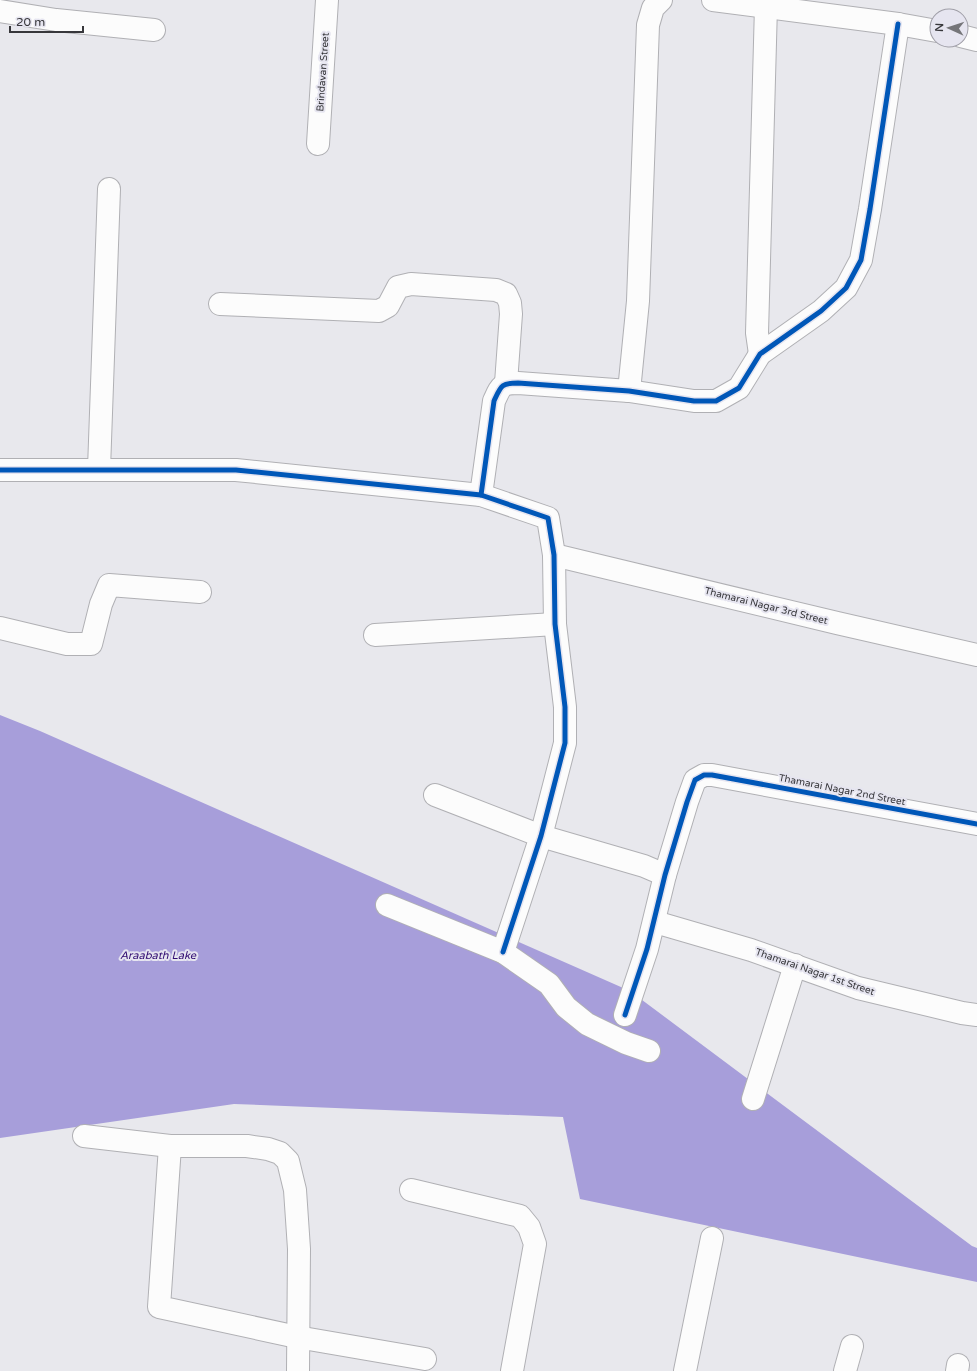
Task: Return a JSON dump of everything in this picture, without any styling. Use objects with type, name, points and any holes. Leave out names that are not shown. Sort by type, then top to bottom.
[{"type":"street","name":"Brindavan Street","points":[[318,144],[327,0]]},
{"type":"street","points":[[629,391],[638,301],[648,25],[653,8],[661,0]]},
{"type":"street","points":[[713,0],[898,24],[929,30]]},
{"type":"street","points":[[760,354],[757,333],[766,6]]},
{"type":"street","points":[[0,11],[56,20],[154,30]]},
{"type":"street","points":[[481,495],[494,401],[500,387],[506,383],[518,382],[629,391],[694,401],[716,401],[739,388],[760,354],[822,311],[846,288],[861,260],[898,24]]},
{"type":"street","points":[[99,469],[109,189]]},
{"type":"street","points":[[220,304],[379,311],[388,306],[398,288],[405,285],[411,284],[496,290],[506,294],[510,303],[511,314],[506,383]]},
{"type":"street","points":[[0,470],[236,470],[481,495],[548,518],[554,555],[555,624],[565,707],[564,743],[541,836],[503,952]]},
{"type":"street","name":"Thamarai Nagar 3rd Street","points":[[554,555],[977,655]]},
{"type":"street","points":[[0,628],[67,644],[91,644],[101,604],[109,585],[200,592]]},
{"type":"street","points":[[375,635],[555,624]]},
{"type":"street","name":"Thamarai Nagar 2nd Street","points":[[665,876],[695,780],[704,775],[731,778],[977,824]]},
{"type":"street","points":[[435,795],[541,836],[644,866],[665,876],[655,922],[625,1015]]},
{"type":"street","points":[[387,906],[503,952],[550,984],[566,1007],[587,1024],[626,1043],[650,1051]]},
{"type":"street","name":"Thamarai Nagar 1st Street","points":[[655,922],[751,950],[858,988],[962,1013],[977,1015]]},
{"type":"street","points":[[753,1099],[795,966]]},
{"type":"street","points":[[84,1136],[170,1146],[247,1146],[268,1149],[280,1153],[288,1161],[295,1190],[299,1249],[297,1337],[298,1371]]},
{"type":"street","points":[[170,1146],[159,1307],[297,1337],[425,1359]]},
{"type":"street","points":[[411,1190],[520,1216],[529,1227],[535,1244],[512,1371]]},
{"type":"street","points":[[685,1371],[712,1238]]},
{"type":"street","points":[[846,1371],[852,1346]]},
{"type":"water","name":"Araabath Lake","points":[[0,715],[40,731],[630,991],[972,1246],[977,1248],[977,1282],[580,1199],[563,1117],[234,1104],[0,1138]]},
{"type":"cycle path","points":[[481,495],[494,401],[502,386],[518,383],[629,391],[694,401],[716,401],[739,388],[760,354],[821,311],[846,288],[861,260],[898,24]]},
{"type":"cycle path","points":[[0,470],[236,470],[481,495],[548,518],[554,555],[555,624],[565,707],[565,743],[541,836],[503,952]]},
{"type":"cycle path","points":[[625,1015],[647,949],[665,875],[687,802],[695,780],[704,775],[712,775],[977,824]]}]
